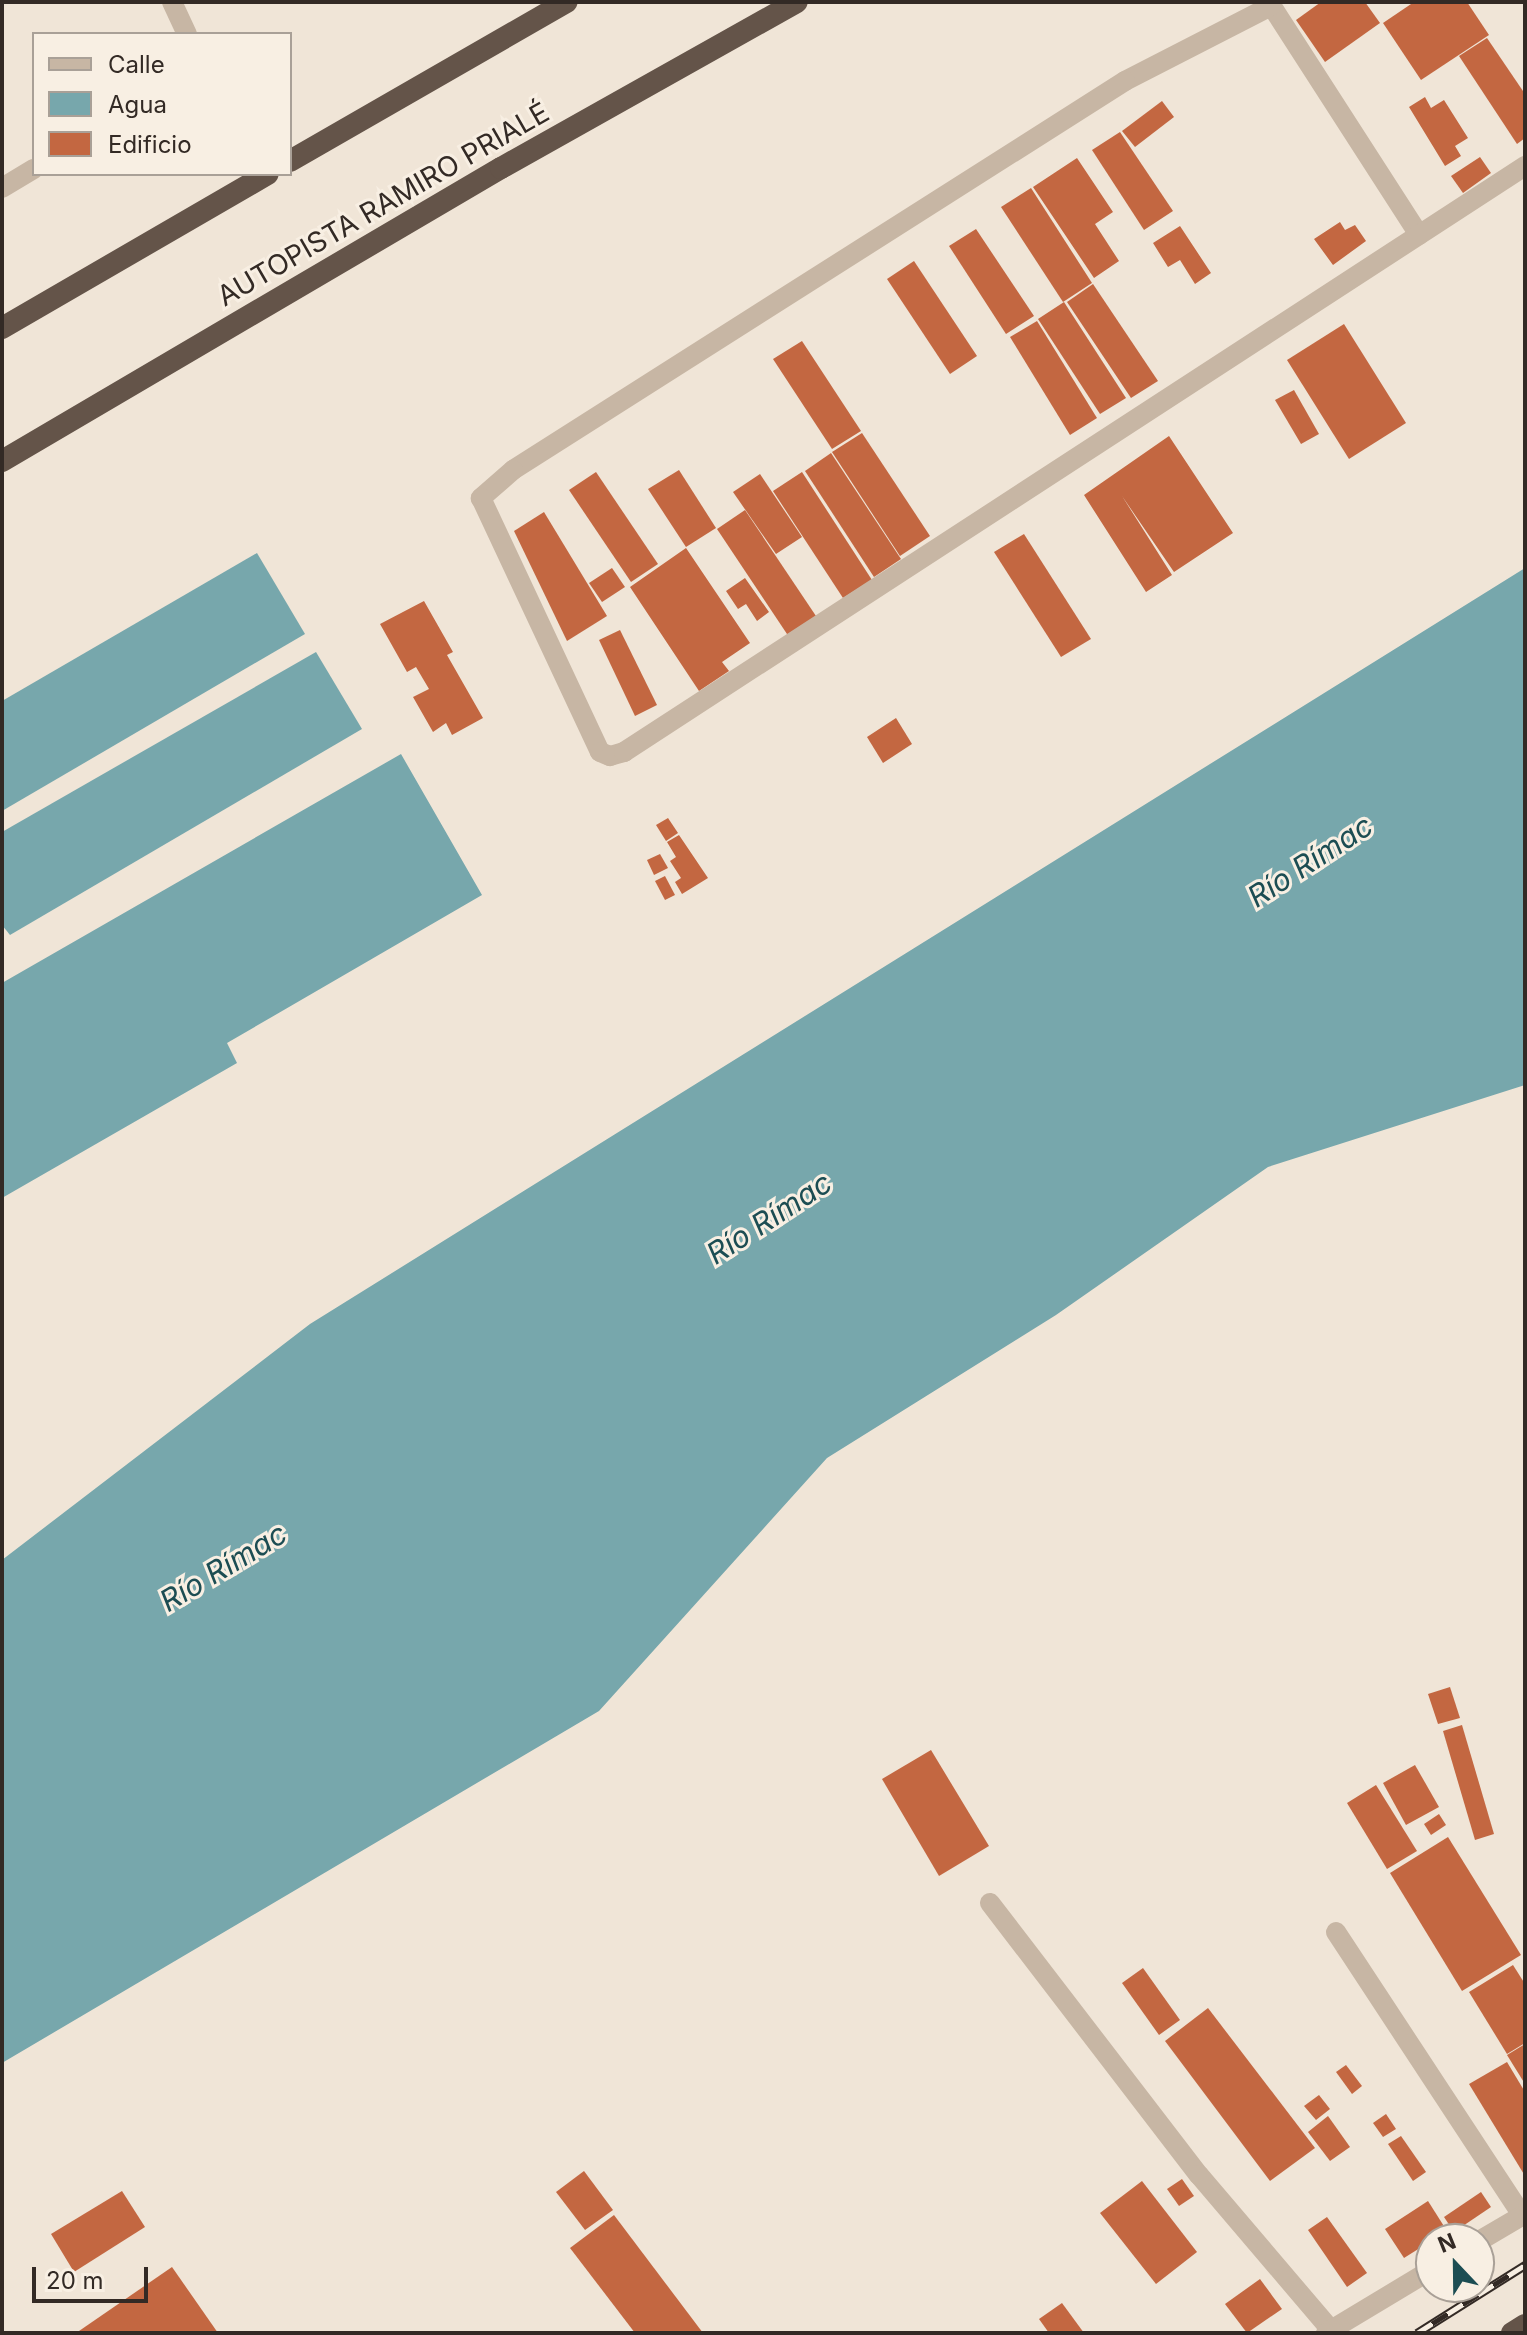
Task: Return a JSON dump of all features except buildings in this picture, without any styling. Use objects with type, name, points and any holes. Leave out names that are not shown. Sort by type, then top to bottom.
[{"type":"highway","points":[[292,160],[567,2]]},
{"type":"highway","name":"AUTOPISTA RAMIRO PRIALÉ","points":[[2,461],[501,168],[797,2]]},
{"type":"highway","points":[[2,328],[265,176]]},
{"type":"highway","points":[[1512,2333],[1525,2325]]},
{"type":"street","points":[[172,2],[186,32]]},
{"type":"street","points":[[1419,235],[1270,4],[1125,81],[513,470],[481,498],[600,752],[610,756],[624,752],[1419,235],[1525,166]]},
{"type":"street","points":[[2,188],[32,170]]},
{"type":"street","points":[[990,1903],[1199,2175],[1328,2332],[1415,2280]]},
{"type":"street","points":[[1336,1932],[1524,2215],[1495,2232]]},
{"type":"water","points":[[257,553],[305,634],[2,811],[2,701]]},
{"type":"water","name":"Río Rímac","points":[[1525,568],[1525,1085],[1268,1167],[1056,1315],[827,1458],[599,1711],[2,2063],[2,1560],[310,1324]]},
{"type":"water","points":[[316,652],[362,729],[10,935],[2,925],[2,832]]},
{"type":"water","points":[[401,754],[482,895],[227,1043],[237,1063],[2,1198],[2,983]]},
{"type":"railway","points":[[1417,2333],[1525,2265]]}]
